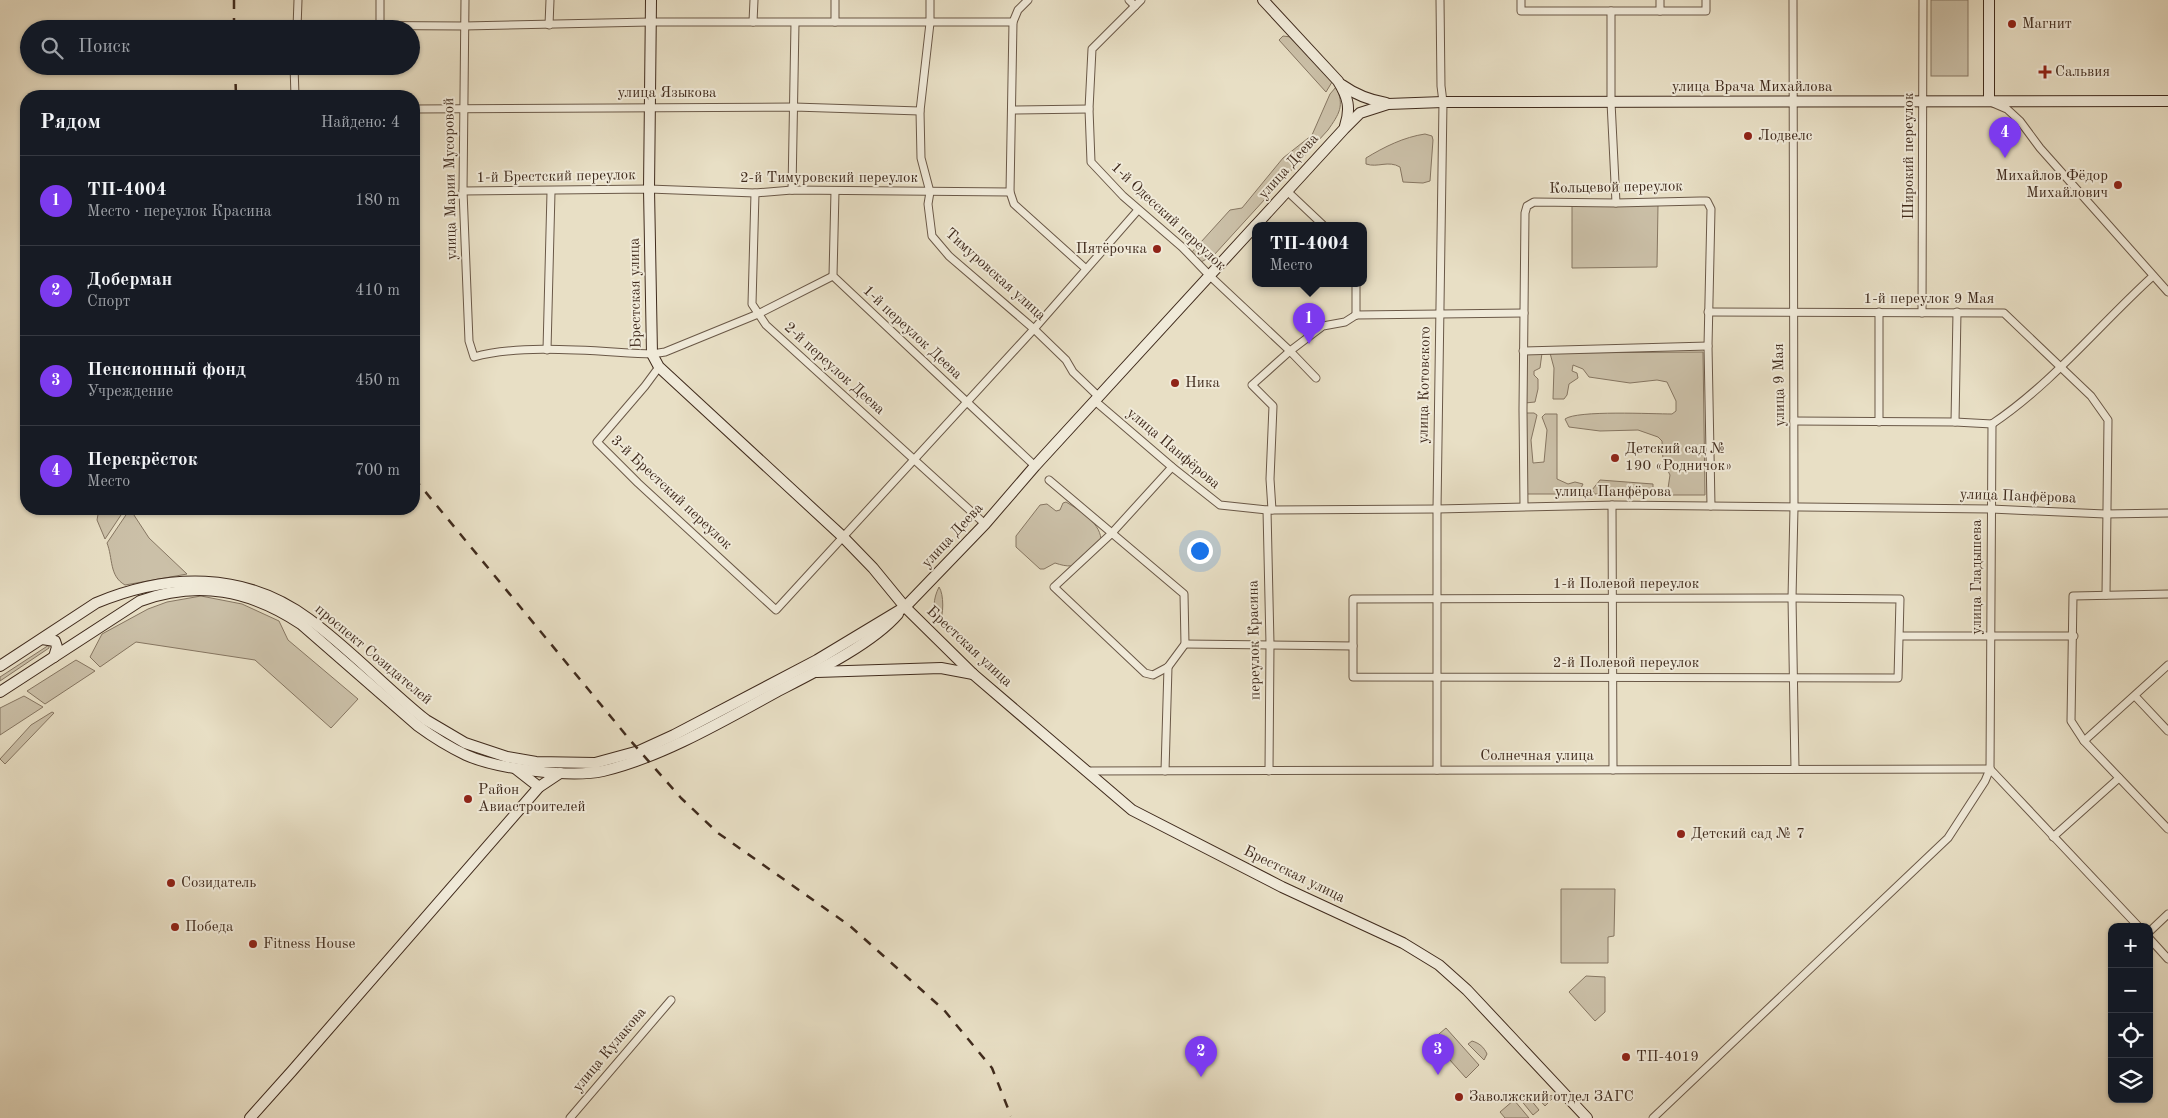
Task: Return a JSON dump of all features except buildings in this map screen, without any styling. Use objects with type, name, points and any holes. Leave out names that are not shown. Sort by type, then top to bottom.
[{"type":"main road","name":"Брестская улица","points":[[651,0],[649,189],[652,354],[659,367],[842,536],[873,568],[905,607],[973,674],[1132,810],[1282,887],[1403,943],[1440,965],[1467,990],[1586,1118]]},
{"type":"main road","points":[[1263,0],[1338,81],[1352,92],[1368,100],[1388,104]]},
{"type":"main road","points":[[1989,0],[1989,101]]},
{"type":"main road","points":[[1338,81],[1346,93],[1349,104],[1344,128]]},
{"type":"main road","name":"улица Врача Михайлова","points":[[1344,128],[1360,113],[1388,104],[1443,102],[2168,101]]},
{"type":"main road","name":"улица Деева","points":[[1260,222],[1344,128]]},
{"type":"main road","name":"улица Деева","points":[[595,763],[639,751],[674,735],[804,668],[905,607],[985,524],[1035,466],[1252,230]]},
{"type":"main road","name":"проспект Созидателей","points":[[0,666],[96,603],[118,594],[167,582],[202,580],[223,582],[264,595],[308,618],[426,720],[465,744],[519,760],[572,764],[595,763]]},
{"type":"main road","points":[[0,692],[140,601],[163,593],[184,590],[206,590],[236,595],[286,614],[301,624],[399,712],[438,740],[468,756],[513,767],[573,774],[602,771],[640,760],[673,745],[815,672],[886,628],[905,607]]},
{"type":"main road","points":[[42,639],[51,639],[56,643],[54,657]]},
{"type":"main road","points":[[815,672],[941,668],[973,674]]},
{"type":"main road","points":[[513,767],[539,787]]},
{"type":"main road","points":[[250,1118],[539,787],[560,773]]},
{"type":"street","points":[[298,0],[298,20]]},
{"type":"street","points":[[380,0],[380,20]]},
{"type":"street","name":"улица Марии Мусоровой","points":[[465,0],[463,191],[469,341],[474,357],[492,352],[547,350]]},
{"type":"street","points":[[549,25],[550,0]]},
{"type":"street","points":[[753,22],[754,0]]},
{"type":"street","points":[[835,0],[836,22]]},
{"type":"street","name":"Тимуровская улица","points":[[930,0],[930,23],[920,110],[921,158],[930,192],[928,204],[932,236],[949,256],[1034,329],[1066,360],[1073,372],[1097,399]]},
{"type":"street","points":[[1028,0],[1018,10],[1013,22],[1010,192],[1014,204],[1085,268]]},
{"type":"street","points":[[1129,0],[1135,6]]},
{"type":"street","name":"1-й Одесский переулок","points":[[1141,0],[1092,49],[1089,109],[1090,162],[1138,210],[1182,247],[1316,378]]},
{"type":"street","name":"улица Котовского","points":[[1437,770],[1437,509],[1443,102],[1440,86],[1440,0]]},
{"type":"street","points":[[1521,0],[1521,11],[1706,11],[1706,0]]},
{"type":"street","points":[[1660,0],[1660,11]]},
{"type":"street","name":"улица 9 Мая","points":[[1793,0],[1794,508],[1792,598],[1795,769]]},
{"type":"street","name":"Широкий переулок","points":[[1922,313],[1923,0]]},
{"type":"street","points":[[1611,11],[1611,102],[1616,203]]},
{"type":"street","points":[[420,25],[650,22],[1013,22]]},
{"type":"street","points":[[792,190],[795,23]]},
{"type":"street","points":[[294,75],[295,90]]},
{"type":"street","points":[[1989,101],[2007,109],[2020,121],[2040,148],[2168,292]]},
{"type":"street","name":"улица Языкова","points":[[420,109],[794,107],[920,110]]},
{"type":"street","points":[[1012,110],[1089,109]]},
{"type":"street","name":"1-й Брестский переулок","points":[[463,191],[551,192],[649,189]]},
{"type":"street","name":"2-й Тимуровский переулок","points":[[649,189],[755,193],[792,190],[1010,192]]},
{"type":"street","points":[[551,192],[547,350],[652,354],[665,352],[758,314],[833,276],[835,191]]},
{"type":"street","points":[[1287,191],[1320,222]]},
{"type":"street","name":"2-й переулок Деева","points":[[755,193],[752,304],[758,314],[766,325],[985,524]]},
{"type":"street","name":"Кольцевой переулок","points":[[1524,506],[1525,213],[1527,206],[1534,202],[1707,202],[1711,209],[1708,346],[1711,506]]},
{"type":"street","points":[[842,536],[1034,329],[1085,268],[1138,210]]},
{"type":"street","name":"1-й переулок Деева","points":[[833,276],[1035,466]]},
{"type":"street","points":[[1794,421],[1992,424],[2012,411],[2061,367],[2153,276]]},
{"type":"street","points":[[1356,287],[1356,314],[1524,313]]},
{"type":"street","name":"1-й переулок 9 Мая","points":[[1708,312],[2004,313],[2091,396],[2108,420],[2105,514],[2106,595]]},
{"type":"street","points":[[1879,312],[1879,422]]},
{"type":"street","points":[[1955,422],[1957,312]]},
{"type":"street","name":"переулок Красина","points":[[1269,771],[1270,479],[1273,406],[1252,385],[1290,351],[1323,326],[1346,322],[1356,314]]},
{"type":"street","points":[[1524,351],[1708,346]]},
{"type":"street","name":"3-й Брестский переулок","points":[[659,367],[597,442],[638,483],[776,610],[842,536]]},
{"type":"street","name":"улица Панфёрова","points":[[1097,399],[1172,467],[1220,505],[1270,510],[1612,505],[1992,509],[2105,514],[2168,513]]},
{"type":"street","name":"улица Гладышева","points":[[1990,769],[1992,424]]},
{"type":"street","points":[[1049,480],[1112,534],[1184,594],[1185,644],[1168,667],[1153,674],[1145,673],[1054,587],[1112,534],[1172,467]]},
{"type":"street","points":[[1612,505],[1611,678],[1613,770]]},
{"type":"street","points":[[2168,594],[2073,596],[2074,636],[2071,721],[2084,741],[2168,830]]},
{"type":"street","name":"1-й Полевой переулок","points":[[1354,646],[1352,599],[1900,599],[1900,636]]},
{"type":"street","points":[[1900,636],[2074,636]]},
{"type":"street","name":"2-й Полевой переулок","points":[[1354,646],[1353,677],[1898,678],[1900,636]]},
{"type":"street","points":[[1185,644],[1354,646]]},
{"type":"street","points":[[2084,741],[2168,665]]},
{"type":"street","points":[[1166,771],[1168,667]]},
{"type":"street","points":[[2135,696],[2168,731]]},
{"type":"street","points":[[1653,1118],[1948,838],[1990,769],[2134,923]]},
{"type":"street","name":"Солнечная улица","points":[[1085,771],[1990,769]]},
{"type":"street","points":[[2053,837],[2119,778]]},
{"type":"street","points":[[2153,928],[2168,914]]},
{"type":"street","points":[[2153,942],[2168,959]]},
{"type":"street","name":"улица Кулакова","points":[[570,1118],[584,1104],[671,1000]]},
{"type":"shaded area","points":[[1931,0],[1968,0],[1968,76],[1931,76]]},
{"type":"shaded area","points":[[1283,36],[1291,37],[1332,82],[1326,92],[1279,40]]},
{"type":"shaded area","points":[[1336,87],[1340,99],[1340,110],[1328,130],[1214,255],[1201,262],[1191,253],[1230,210],[1242,208],[1283,158],[1312,135],[1330,94]]},
{"type":"shaded area","points":[[1425,134],[1432,136],[1433,140],[1430,181],[1423,183],[1403,182],[1400,167],[1396,165],[1366,164],[1366,158],[1387,146],[1409,137]]},
{"type":"shaded area","points":[[1572,203],[1658,205],[1657,267],[1572,268]]},
{"type":"shaded area","points":[[1703,352],[1705,495],[1667,495],[1670,475],[1663,461],[1662,441],[1658,437],[1638,430],[1600,431],[1569,427],[1565,419],[1572,416],[1599,413],[1672,414],[1676,411],[1676,401],[1667,382],[1657,380],[1630,383],[1589,377],[1583,369],[1573,365],[1572,371],[1577,373],[1578,378],[1569,384],[1567,395],[1564,399],[1553,399],[1554,368],[1550,353]]},
{"type":"shaded area","points":[[1542,353],[1540,368],[1534,371],[1534,375],[1538,379],[1535,402],[1525,403],[1524,354]]},
{"type":"shaded area","points":[[1525,413],[1537,415],[1531,440],[1533,463],[1544,462],[1547,430],[1542,417],[1545,414],[1557,414],[1557,479],[1568,484],[1575,482],[1583,484],[1578,494],[1527,494]]},
{"type":"shaded area","points":[[1600,480],[1653,484],[1653,495],[1595,494],[1592,490]]},
{"type":"shaded area","points":[[1066,502],[1090,519],[1098,529],[1101,542],[1076,565],[1055,563],[1040,569],[1016,547],[1016,536],[1040,505],[1047,504],[1056,511],[1060,510],[1063,503]]},
{"type":"shaded area","points":[[98,515],[121,515],[105,539],[97,520]]},
{"type":"shaded area","points":[[126,515],[134,515],[149,538],[187,574],[125,585],[116,577],[107,543]]},
{"type":"shaded area","points":[[939,587],[943,605],[939,623],[934,605]]},
{"type":"shaded area","points":[[201,596],[242,604],[279,621],[288,640],[358,699],[331,728],[255,660],[136,642],[100,667],[90,657],[102,634],[148,609],[167,602]]},
{"type":"shaded area","points":[[49,645],[49,648],[0,681],[0,677]]},
{"type":"shaded area","points":[[76,660],[95,671],[45,704],[27,691]]},
{"type":"shaded area","points":[[24,696],[43,707],[0,735],[0,708]]},
{"type":"shaded area","points":[[52,712],[54,713],[5,764],[0,759],[31,725]]},
{"type":"shaded area","points":[[1561,889],[1615,889],[1614,936],[1608,937],[1608,963],[1561,963]]},
{"type":"shaded area","points":[[1586,976],[1605,977],[1605,1012],[1595,1021],[1569,992]]},
{"type":"shaded area","points":[[1446,1028],[1479,1065],[1466,1078],[1432,1040]]},
{"type":"shaded area","points":[[1472,1041],[1481,1046],[1486,1052],[1484,1060],[1468,1044]]},
{"type":"shaded area","points":[[1526,1094],[1539,1110],[1533,1115],[1520,1099]]},
{"type":"shaded area","points":[[1534,1094],[1555,1096],[1545,1106]]},
{"type":"shaded area","points":[[1514,1100],[1529,1118],[1505,1118],[1500,1112]]},
{"type":"railway","points":[[234,0],[234,20]]},
{"type":"railway","points":[[235,75],[236,90]]},
{"type":"railway","points":[[420,485],[630,740],[681,798],[718,833],[850,926],[944,1010],[992,1068],[1011,1116]]},
{"type":"place","name":"Магнит","points":[[2012,24]]},
{"type":"place","name":"Сальвия","points":[[2045,72]]},
{"type":"place","name":"Лодвелс","points":[[1748,136]]},
{"type":"place","name":"Перекрёсток","points":[[2005,158]]},
{"type":"place","name":"Михайлов Фёдор Михайлович","points":[[2118,185]]},
{"type":"place","name":"Пятёрочка","points":[[1157,249]]},
{"type":"place","name":"ТП-4004","points":[[1309,344]]},
{"type":"place","name":"Ника","points":[[1175,383]]},
{"type":"place","name":"Детский сад № 190 «Родничок»","points":[[1615,458]]},
{"type":"place","name":"Район Авиастроителей","points":[[468,799]]},
{"type":"place","name":"Детский сад № 7","points":[[1681,834]]},
{"type":"place","name":"Созидатель","points":[[171,883]]},
{"type":"place","name":"Победа","points":[[175,927]]},
{"type":"place","name":"Fitness House","points":[[253,944]]},
{"type":"place","name":"ТП-4019","points":[[1626,1057]]},
{"type":"place","name":"Пенсионный фонд","points":[[1438,1075]]},
{"type":"place","name":"Доберман","points":[[1201,1077]]},
{"type":"place","name":"Заволжский отдел ЗАГС","points":[[1459,1097]]}]
